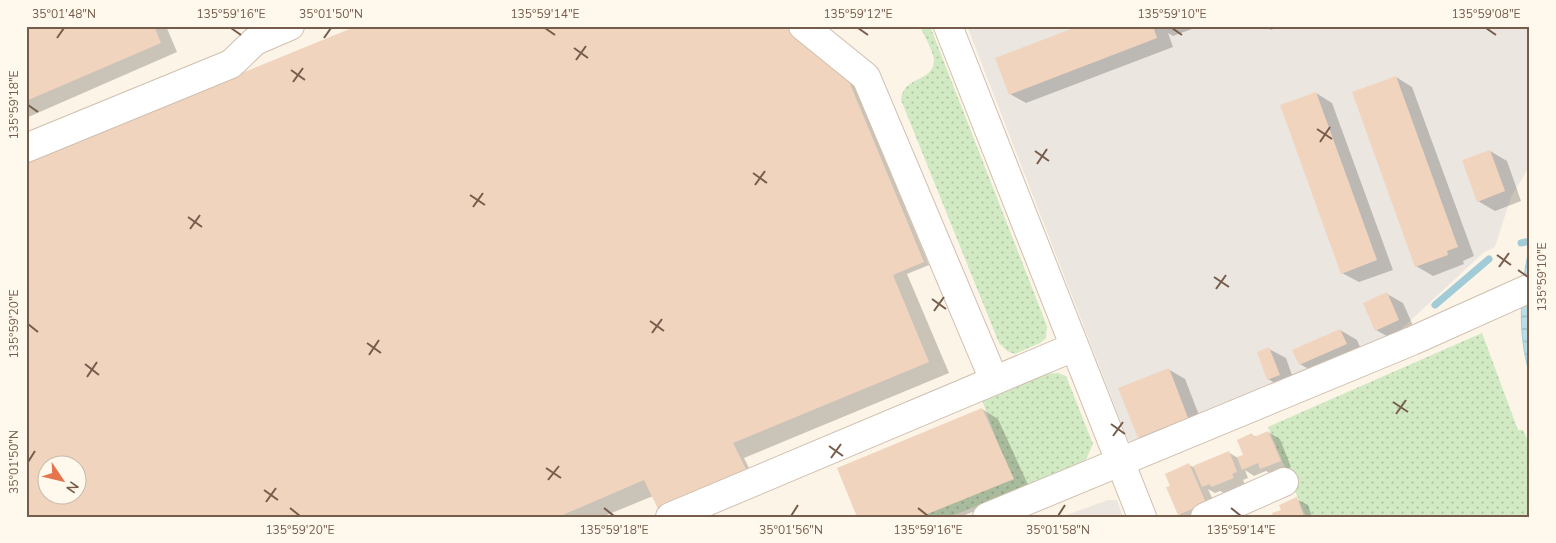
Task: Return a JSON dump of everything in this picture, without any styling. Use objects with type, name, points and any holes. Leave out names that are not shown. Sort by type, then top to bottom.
[{"type":"street","points":[[26,148],[231,64],[256,41],[290,26]]},
{"type":"street","points":[[803,26],[866,77],[994,380]]},
{"type":"street","points":[[948,26],[1074,347],[1122,462],[1142,517]]},
{"type":"street","points":[[987,517],[1412,341],[1530,288]]},
{"type":"street","points":[[670,517],[1074,347]]},
{"type":"street","points":[[1205,517],[1284,482]]},
{"type":"shaded area","points":[[967,26],[1530,26],[1530,165],[1511,197],[1495,247],[1483,253],[1398,332],[1136,445],[1128,440]]},
{"type":"shaded area","points":[[1108,500],[1117,500],[1123,517],[1061,517]]},
{"type":"green space","points":[[920,26],[930,26],[1047,326],[1046,338],[1040,343],[1015,354],[1007,351],[999,343],[901,100],[907,86],[924,76],[933,67],[933,56]]},
{"type":"green space","points":[[1482,333],[1518,430],[1523,430],[1530,445],[1530,517],[1306,517],[1268,427]]},
{"type":"green space","points":[[1058,373],[1066,376],[1093,444],[1083,466],[948,517],[919,517],[1011,479],[982,400],[1047,374]]},
{"type":"water","points":[[1530,244],[1530,376],[1523,343],[1521,310]]},
{"type":"building","points":[[26,26],[154,26],[161,43],[26,101]]},
{"type":"building","points":[[357,26],[789,26],[794,38],[826,26],[924,262],[893,275],[929,362],[733,443],[750,477],[660,513],[644,480],[558,517],[26,517],[26,161]]},
{"type":"building","points":[[1079,26],[1153,26],[1157,38],[1009,95],[995,58]]},
{"type":"building","points":[[1396,76],[1458,247],[1447,251],[1448,255],[1415,267],[1352,92]]},
{"type":"building","points":[[1316,92],[1377,260],[1341,274],[1280,105]]},
{"type":"building","points":[[1490,150],[1505,191],[1477,202],[1462,160]]},
{"type":"building","points":[[1387,292],[1399,320],[1375,331],[1363,303]]},
{"type":"building","points":[[1340,329],[1347,344],[1299,365],[1292,350]]},
{"type":"building","points":[[1269,347],[1280,375],[1267,380],[1257,352]]},
{"type":"building","points":[[1169,368],[1188,418],[1138,438],[1118,388]]},
{"type":"building","points":[[982,408],[1014,479],[920,517],[857,517],[837,468]]},
{"type":"building","points":[[1268,431],[1281,461],[1260,469],[1258,463],[1242,470],[1237,457],[1243,455],[1237,440],[1252,433],[1254,437]]},
{"type":"building","points":[[1229,451],[1237,472],[1232,474],[1234,478],[1211,487],[1210,484],[1202,487],[1193,466]]},
{"type":"building","points":[[1189,463],[1206,503],[1178,515],[1166,487],[1170,486],[1165,474]]},
{"type":"building","points":[[1297,497],[1304,517],[1273,517],[1272,513],[1281,510],[1279,505]]},
{"type":"waterway","points":[[1521,243],[1530,241]]},
{"type":"waterway","points":[[1435,305],[1489,259]]}]
